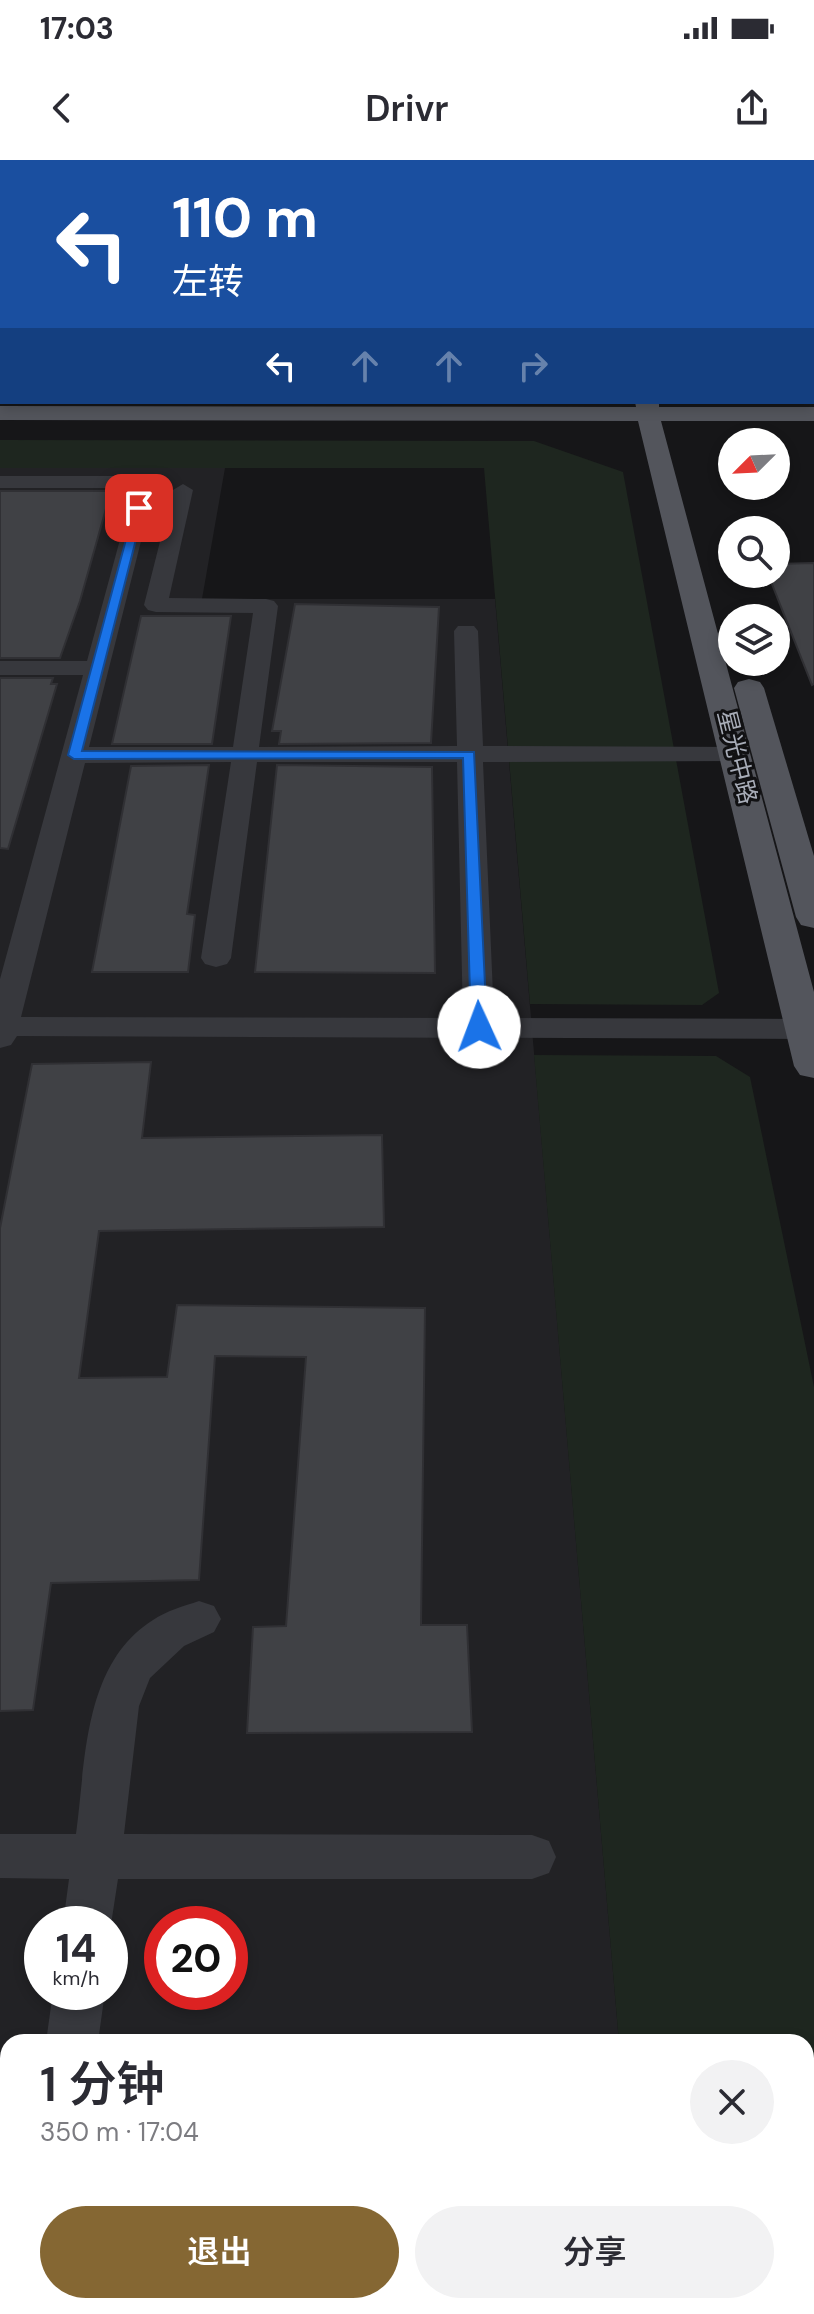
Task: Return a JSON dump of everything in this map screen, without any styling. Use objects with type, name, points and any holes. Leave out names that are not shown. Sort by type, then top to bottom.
[{"type":"main road","points":[[0,413],[659,408],[814,414]]},
{"type":"main road","points":[[659,408],[693,491]]},
{"type":"main road","name":"星光中路","points":[[659,408],[736,753],[814,1066]]},
{"type":"main road","name":"星光中路","points":[[746,676],[814,917]]},
{"type":"lane","points":[[0,482],[146,482],[1,1030],[479,1027],[804,1029]]},
{"type":"lane","points":[[183,490],[156,605],[266,606],[216,958]]},
{"type":"lane","points":[[466,631],[479,1027]]},
{"type":"lane","points":[[0,668],[97,668]]},
{"type":"lane","points":[[74,755],[736,753]]},
{"type":"lane","points":[[90,1906],[116,1706],[133,1666],[168,1633],[199,1619]]},
{"type":"lane","points":[[0,1856],[532,1857]]},
{"type":"lane","points":[[73,2034],[76,2010]]},
{"type":"shaded area","points":[[0,440],[534,441],[623,472],[719,993],[702,1005],[530,1004],[484,468],[0,468]]},
{"type":"shaded area","points":[[0,468],[225,468],[202,599],[495,599],[618,2034],[0,2034]]},
{"type":"shaded area","points":[[534,1055],[716,1056],[750,1077],[814,1387],[814,2034],[618,2034]]},
{"type":"building","points":[[0,491],[111,491],[80,601],[60,658],[0,658]]},
{"type":"building","points":[[814,563],[812,685],[790,630],[790,604],[780,604],[774,588],[790,588],[790,564]]},
{"type":"building","points":[[295,604],[439,607],[431,743],[279,744],[281,731],[272,731]]},
{"type":"building","points":[[141,616],[231,616],[212,744],[112,744]]},
{"type":"building","points":[[0,678],[53,678],[51,684],[57,684],[8,849],[0,848]]},
{"type":"building","points":[[209,765],[187,914],[195,915],[188,972],[92,972],[131,766]]},
{"type":"building","points":[[277,765],[432,767],[435,973],[255,972]]},
{"type":"building","points":[[151,1062],[142,1138],[382,1135],[384,1227],[99,1231],[79,1378],[167,1377],[177,1305],[425,1308],[421,1625],[467,1625],[472,1732],[247,1733],[253,1627],[286,1626],[306,1357],[215,1356],[199,1580],[51,1583],[33,1710],[0,1711],[0,1228],[32,1064]]},
{"type":"route","points":[[139,508],[74,755],[469,754],[479,1027]]}]
